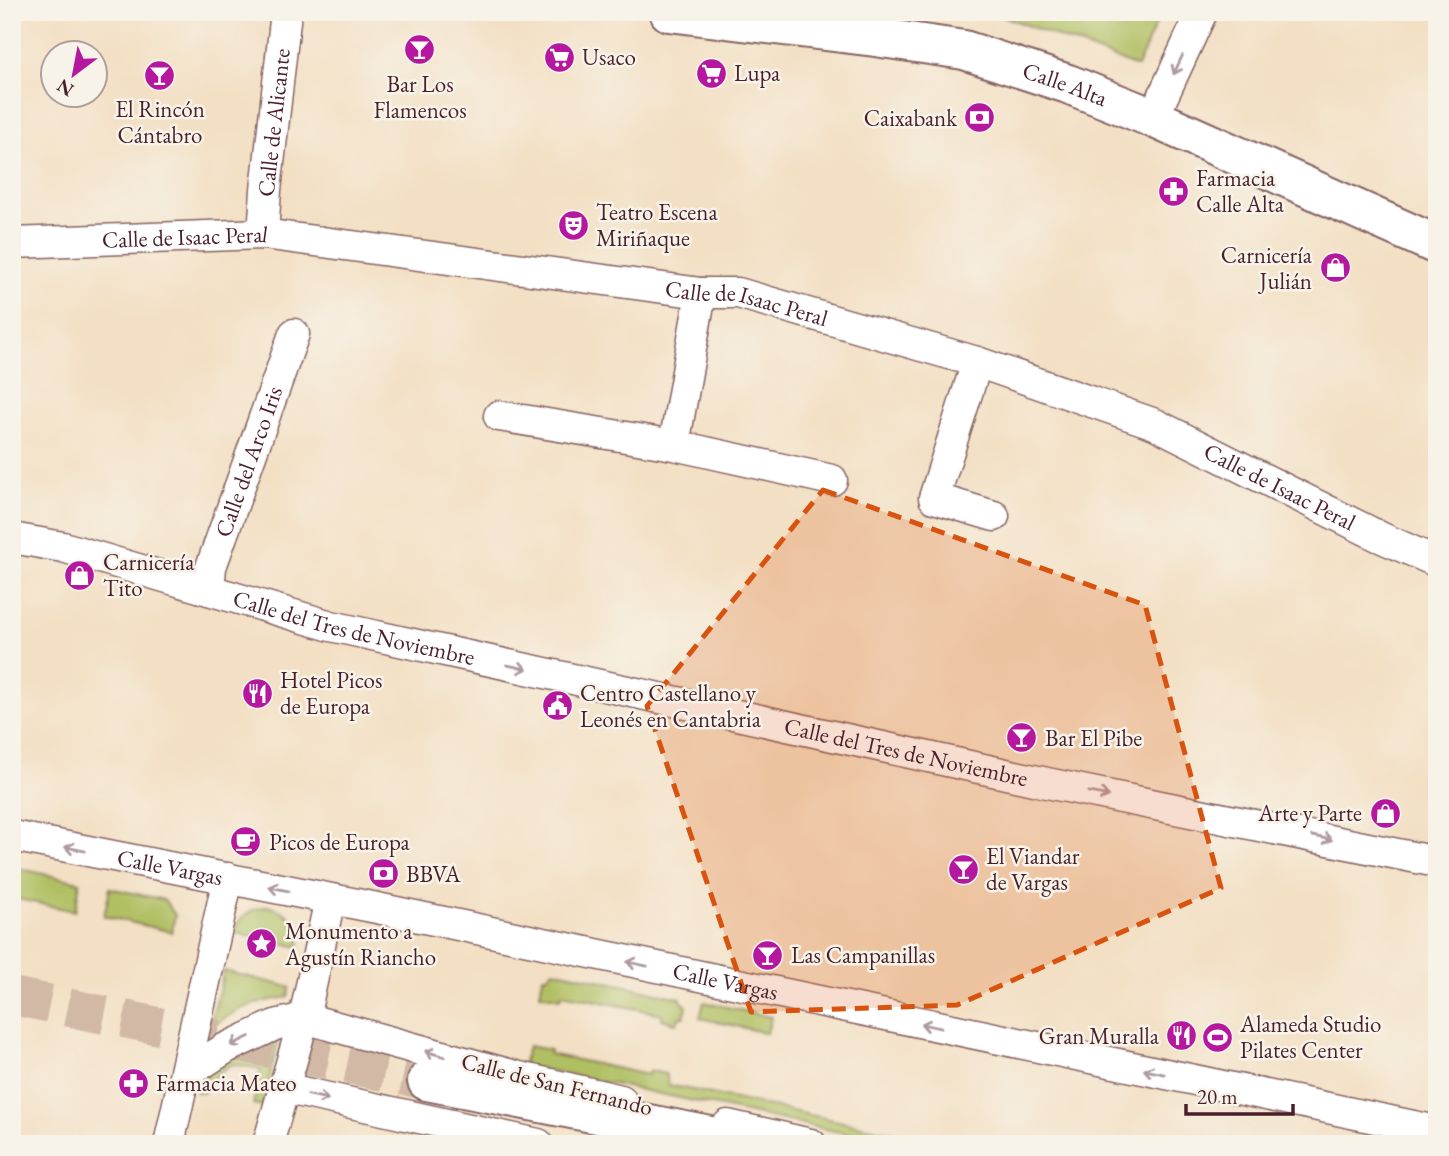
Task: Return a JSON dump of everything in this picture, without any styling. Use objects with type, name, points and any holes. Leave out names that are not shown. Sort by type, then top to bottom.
[{"type":"street","name":"Calle de Alicante","points":[[263,234],[265,190],[286,12]]},
{"type":"street","name":"Calle Alta","points":[[669,12],[964,50],[1068,84],[1153,118],[1437,245]]},
{"type":"street","points":[[1153,118],[1202,12]]},
{"type":"street","name":"Calle de Isaac Peral","points":[[12,243],[263,234],[701,293],[738,293],[977,362],[1155,424],[1320,508],[1437,562]]},
{"type":"street","points":[[674,444],[701,293]]},
{"type":"street","name":"Calle del Arco Iris","points":[[209,590],[211,567],[294,334]]},
{"type":"street","points":[[977,362],[934,498],[994,516]]},
{"type":"street","points":[[499,416],[674,444],[832,480]]},
{"type":"street","name":"Calle del Tres de Noviembre","points":[[12,538],[63,547],[357,632],[1047,783],[1437,862]]},
{"type":"street","name":"Calle Vargas","points":[[12,836],[228,878],[1437,1131]]},
{"type":"street","points":[[170,1144],[228,878]]},
{"type":"street","points":[[268,1144],[304,1018],[330,900]]},
{"type":"street","points":[[182,1086],[190,1071],[226,1048],[275,1025],[304,1018]]},
{"type":"street","name":"Calle de San Fernando","points":[[304,1018],[519,1077],[811,1144]]},
{"type":"street","name":"Calle de San Fernando","points":[[667,1144],[427,1080],[752,1144]]},
{"type":"street","points":[[283,1088],[538,1144]]},
{"type":"highlighted area","points":[[823,490],[1145,605],[1221,888],[957,1005],[751,1012],[647,706]]},
{"type":"green space","points":[[992,12],[1161,12],[1137,67]]},
{"type":"green space","points":[[12,867],[80,882],[75,911],[12,898]]},
{"type":"green space","points":[[110,888],[164,900],[175,915],[172,932],[104,916]]},
{"type":"green space","points":[[268,906],[282,911],[292,920],[298,932],[299,947],[234,932],[239,921],[247,914]]},
{"type":"green space","points":[[553,970],[681,998],[687,1006],[684,1017],[680,1017],[676,1023],[662,1019],[662,1014],[562,994],[561,998],[540,994],[543,976],[546,977]]},
{"type":"green space","points":[[224,971],[290,987],[288,997],[246,1007],[227,1016],[209,1030]]},
{"type":"green space","points":[[704,1002],[771,1017],[767,1033],[700,1018]]},
{"type":"green space","points":[[279,1037],[263,1106],[253,1104],[261,1069],[232,1064],[212,1080],[204,1093],[196,1092],[201,1082],[219,1066]]},
{"type":"green space","points":[[528,1046],[550,1050],[549,1054],[648,1075],[649,1071],[666,1074],[669,1085],[947,1144],[896,1144],[523,1065]]},
{"type":"tunnel","points":[[12,996],[427,1081]]},
{"type":"place","name":"Bar Los Flamencos","points":[[420,50]]},
{"type":"place","name":"Usaco","points":[[559,57]]},
{"type":"place","name":"Lupa","points":[[711,73]]},
{"type":"place","name":"El Rincón Cántabro","points":[[160,75]]},
{"type":"place","name":"Caixabank","points":[[980,118]]},
{"type":"place","name":"Farmacia Calle Alta","points":[[1173,191]]},
{"type":"place","name":"Teatro Escena Miriñaque","points":[[573,225]]},
{"type":"place","name":"Carnicería Julián","points":[[1335,268]]},
{"type":"place","name":"Carnicería Tito","points":[[80,575]]},
{"type":"place","name":"Hotel Picos de Europa","points":[[257,693]]},
{"type":"place","name":"Centro Castellano y Leonés en Cantabria","points":[[557,706]]},
{"type":"place","name":"Bar El Pibe","points":[[1022,738]]},
{"type":"place","name":"Arte y Parte","points":[[1385,813]]},
{"type":"place","name":"Picos de Europa","points":[[246,842]]},
{"type":"place","name":"El Viandar de Vargas","points":[[963,869]]},
{"type":"place","name":"BBVA","points":[[383,874]]},
{"type":"place","name":"Monumento a Agustín Riancho","points":[[262,944]]},
{"type":"place","name":"Las Campanillas","points":[[768,955]]},
{"type":"place","name":"Gran Muralla","points":[[1182,1036]]},
{"type":"place","name":"Alameda Studio Pilates Center","points":[[1217,1037]]},
{"type":"place","name":"Farmacia Mateo","points":[[133,1083]]}]
